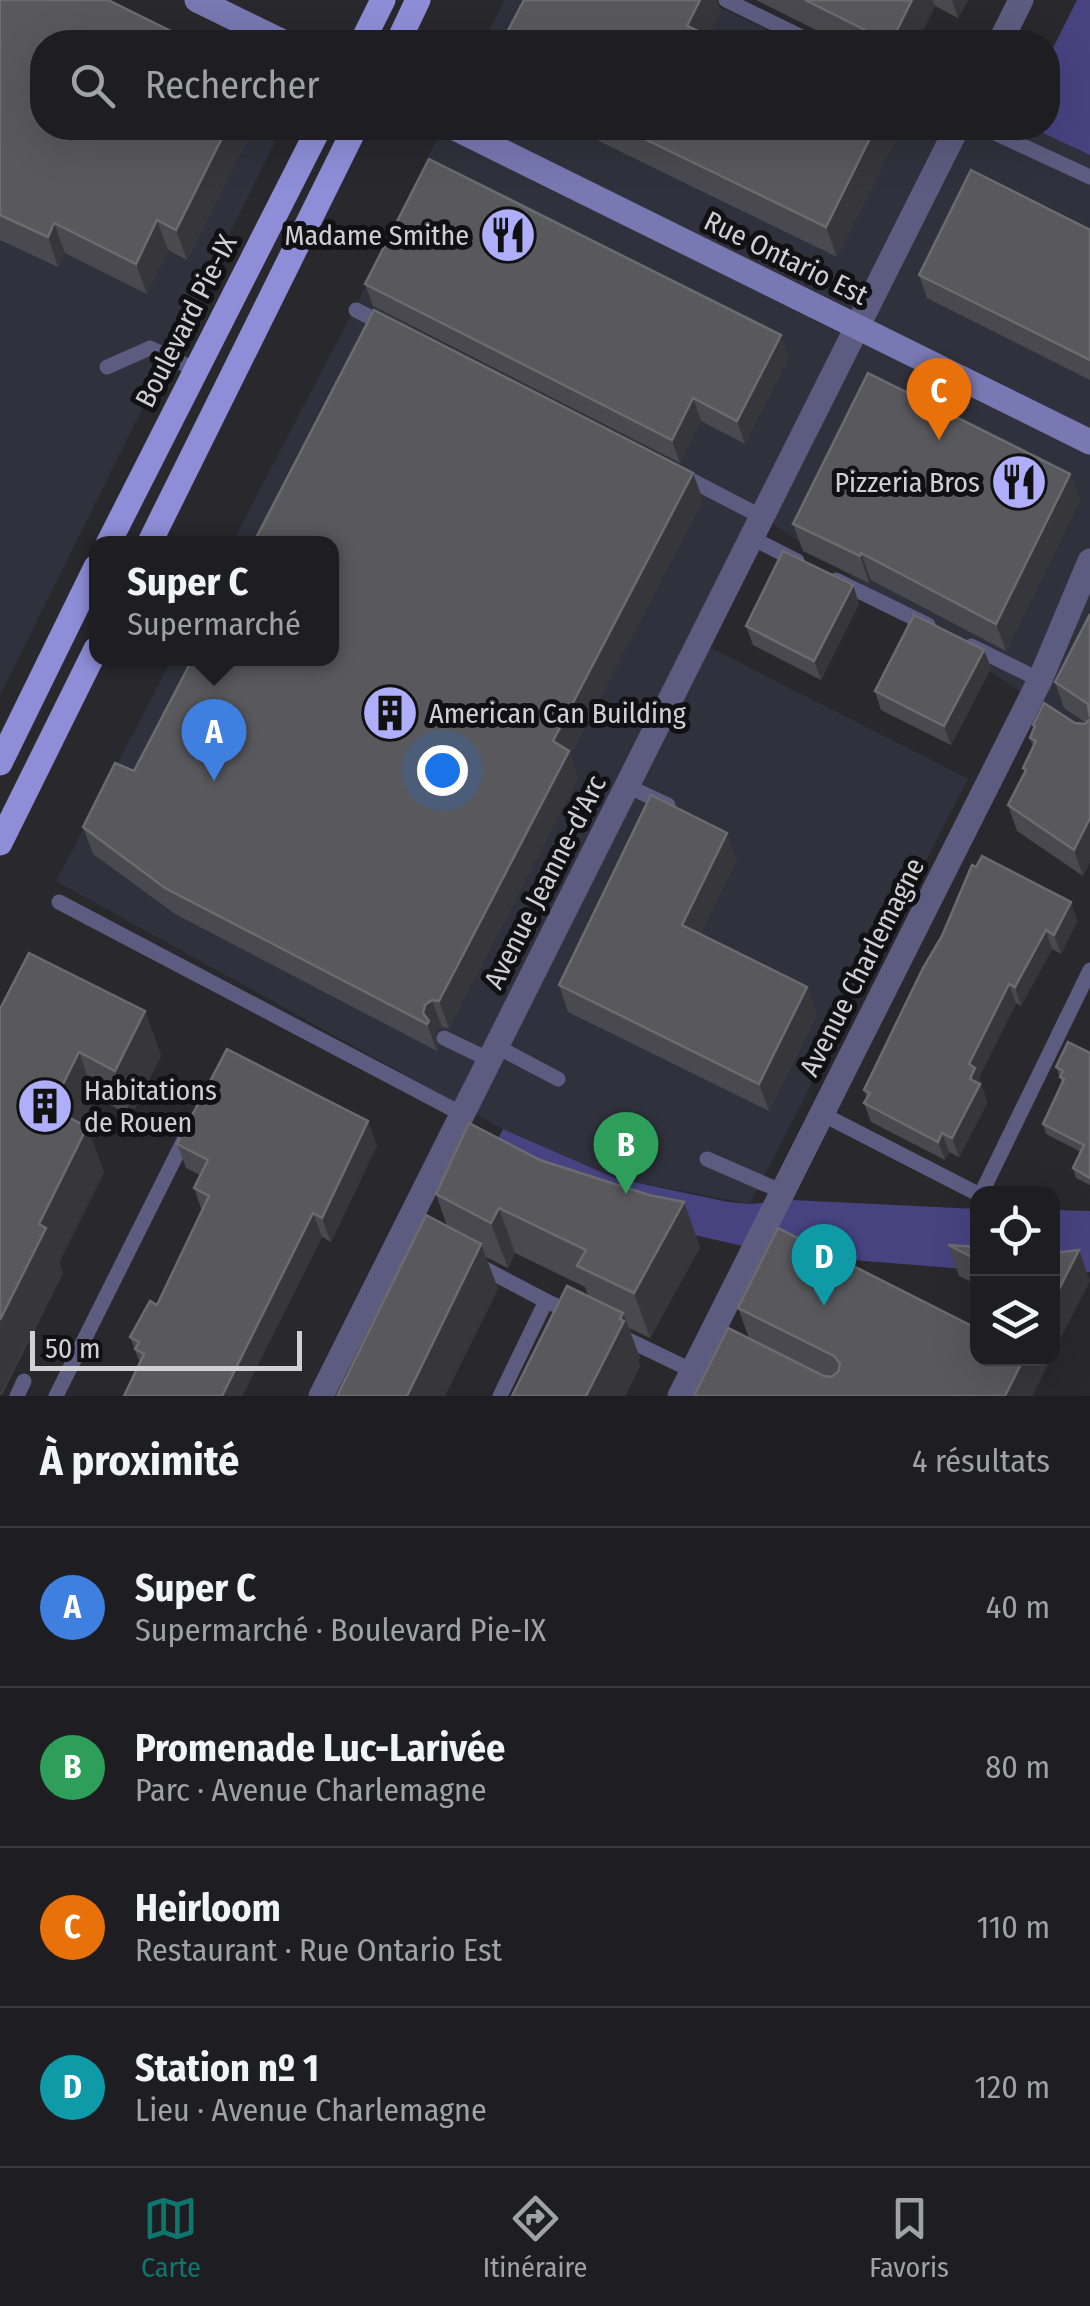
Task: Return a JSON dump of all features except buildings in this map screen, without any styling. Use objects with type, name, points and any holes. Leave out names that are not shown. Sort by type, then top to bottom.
[{"type":"main road","points":[[198,0],[259,30]]},
{"type":"main road","points":[[368,30],[383,0]]},
{"type":"main road","points":[[404,30],[418,0]]},
{"type":"main road","name":"Boulevard Pie-IX","points":[[112,536],[313,140]]},
{"type":"main road","points":[[153,536],[348,140]]},
{"type":"main road","name":"Rue Ontario Est","points":[[479,140],[1090,442]]},
{"type":"main road","points":[[2,754],[89,581]]},
{"type":"main road","points":[[0,844],[89,663]]},
{"type":"street","points":[[1006,30],[1021,0]]},
{"type":"street","name":"Avenue Jeanne-d'Arc","points":[[321,1396],[412,1231],[462,1114],[951,140]]},
{"type":"street","name":"Avenue Charlemagne","points":[[680,1396],[718,1335],[783,1192],[1036,694],[1090,561]]},
{"type":"lane","points":[[726,0],[753,6],[792,30]]},
{"type":"lane","points":[[1010,140],[1090,177]]},
{"type":"lane","points":[[356,310],[408,337]]},
{"type":"lane","points":[[107,367],[150,348],[194,370]]},
{"type":"lane","points":[[673,472],[806,566]]},
{"type":"lane","points":[[823,574],[939,630]]},
{"type":"lane","points":[[956,638],[1036,694]]},
{"type":"lane","points":[[626,786],[678,810]]},
{"type":"lane","points":[[59,902],[462,1114]]},
{"type":"lane","points":[[983,1186],[1090,970]]},
{"type":"lane","points":[[444,1038],[558,1080]]},
{"type":"lane","points":[[822,1114],[970,1189]]},
{"type":"lane","points":[[56,1396],[196,1116]]},
{"type":"lane","points":[[707,1159],[783,1192]]},
{"type":"lane","points":[[461,1256],[693,1371]]},
{"type":"lane","points":[[500,1396],[546,1300]]},
{"type":"shaded area","points":[[0,0],[30,30],[30,140],[276,140],[0,695]]},
{"type":"shaded area","points":[[504,0],[705,0],[768,30],[490,30]]},
{"type":"shaded area","points":[[1077,0],[1090,0],[1090,155],[1058,140],[1060,34]]},
{"type":"shaded area","points":[[436,140],[1058,140],[1090,155],[1090,739],[763,517],[690,637],[968,779],[750,1204],[615,1178],[503,1129],[56,881],[168,666],[339,666],[339,536],[236,536],[359,300]]},
{"type":"shaded area","points":[[503,1129],[615,1178],[728,1202],[792,1200],[970,1209],[970,1269],[778,1254],[641,1223],[489,1157]]},
{"type":"shaded area","points":[[1060,1210],[1090,1211],[1090,1272],[1060,1273]]},
{"type":"place","name":"Madame Smithe","points":[[508,235]]},
{"type":"place","name":"Heirloom","points":[[939,440]]},
{"type":"place","name":"Pizzeria Bros","points":[[1019,482]]},
{"type":"place","name":"American Can Building","points":[[390,713]]},
{"type":"place","name":"Super C","points":[[214,781]]},
{"type":"place","name":"Habitations de Rouen","points":[[45,1106]]},
{"type":"place","name":"Promenade Luc-Larivée","points":[[626,1194]]},
{"type":"place","name":"Station nº 1","points":[[824,1306]]}]
